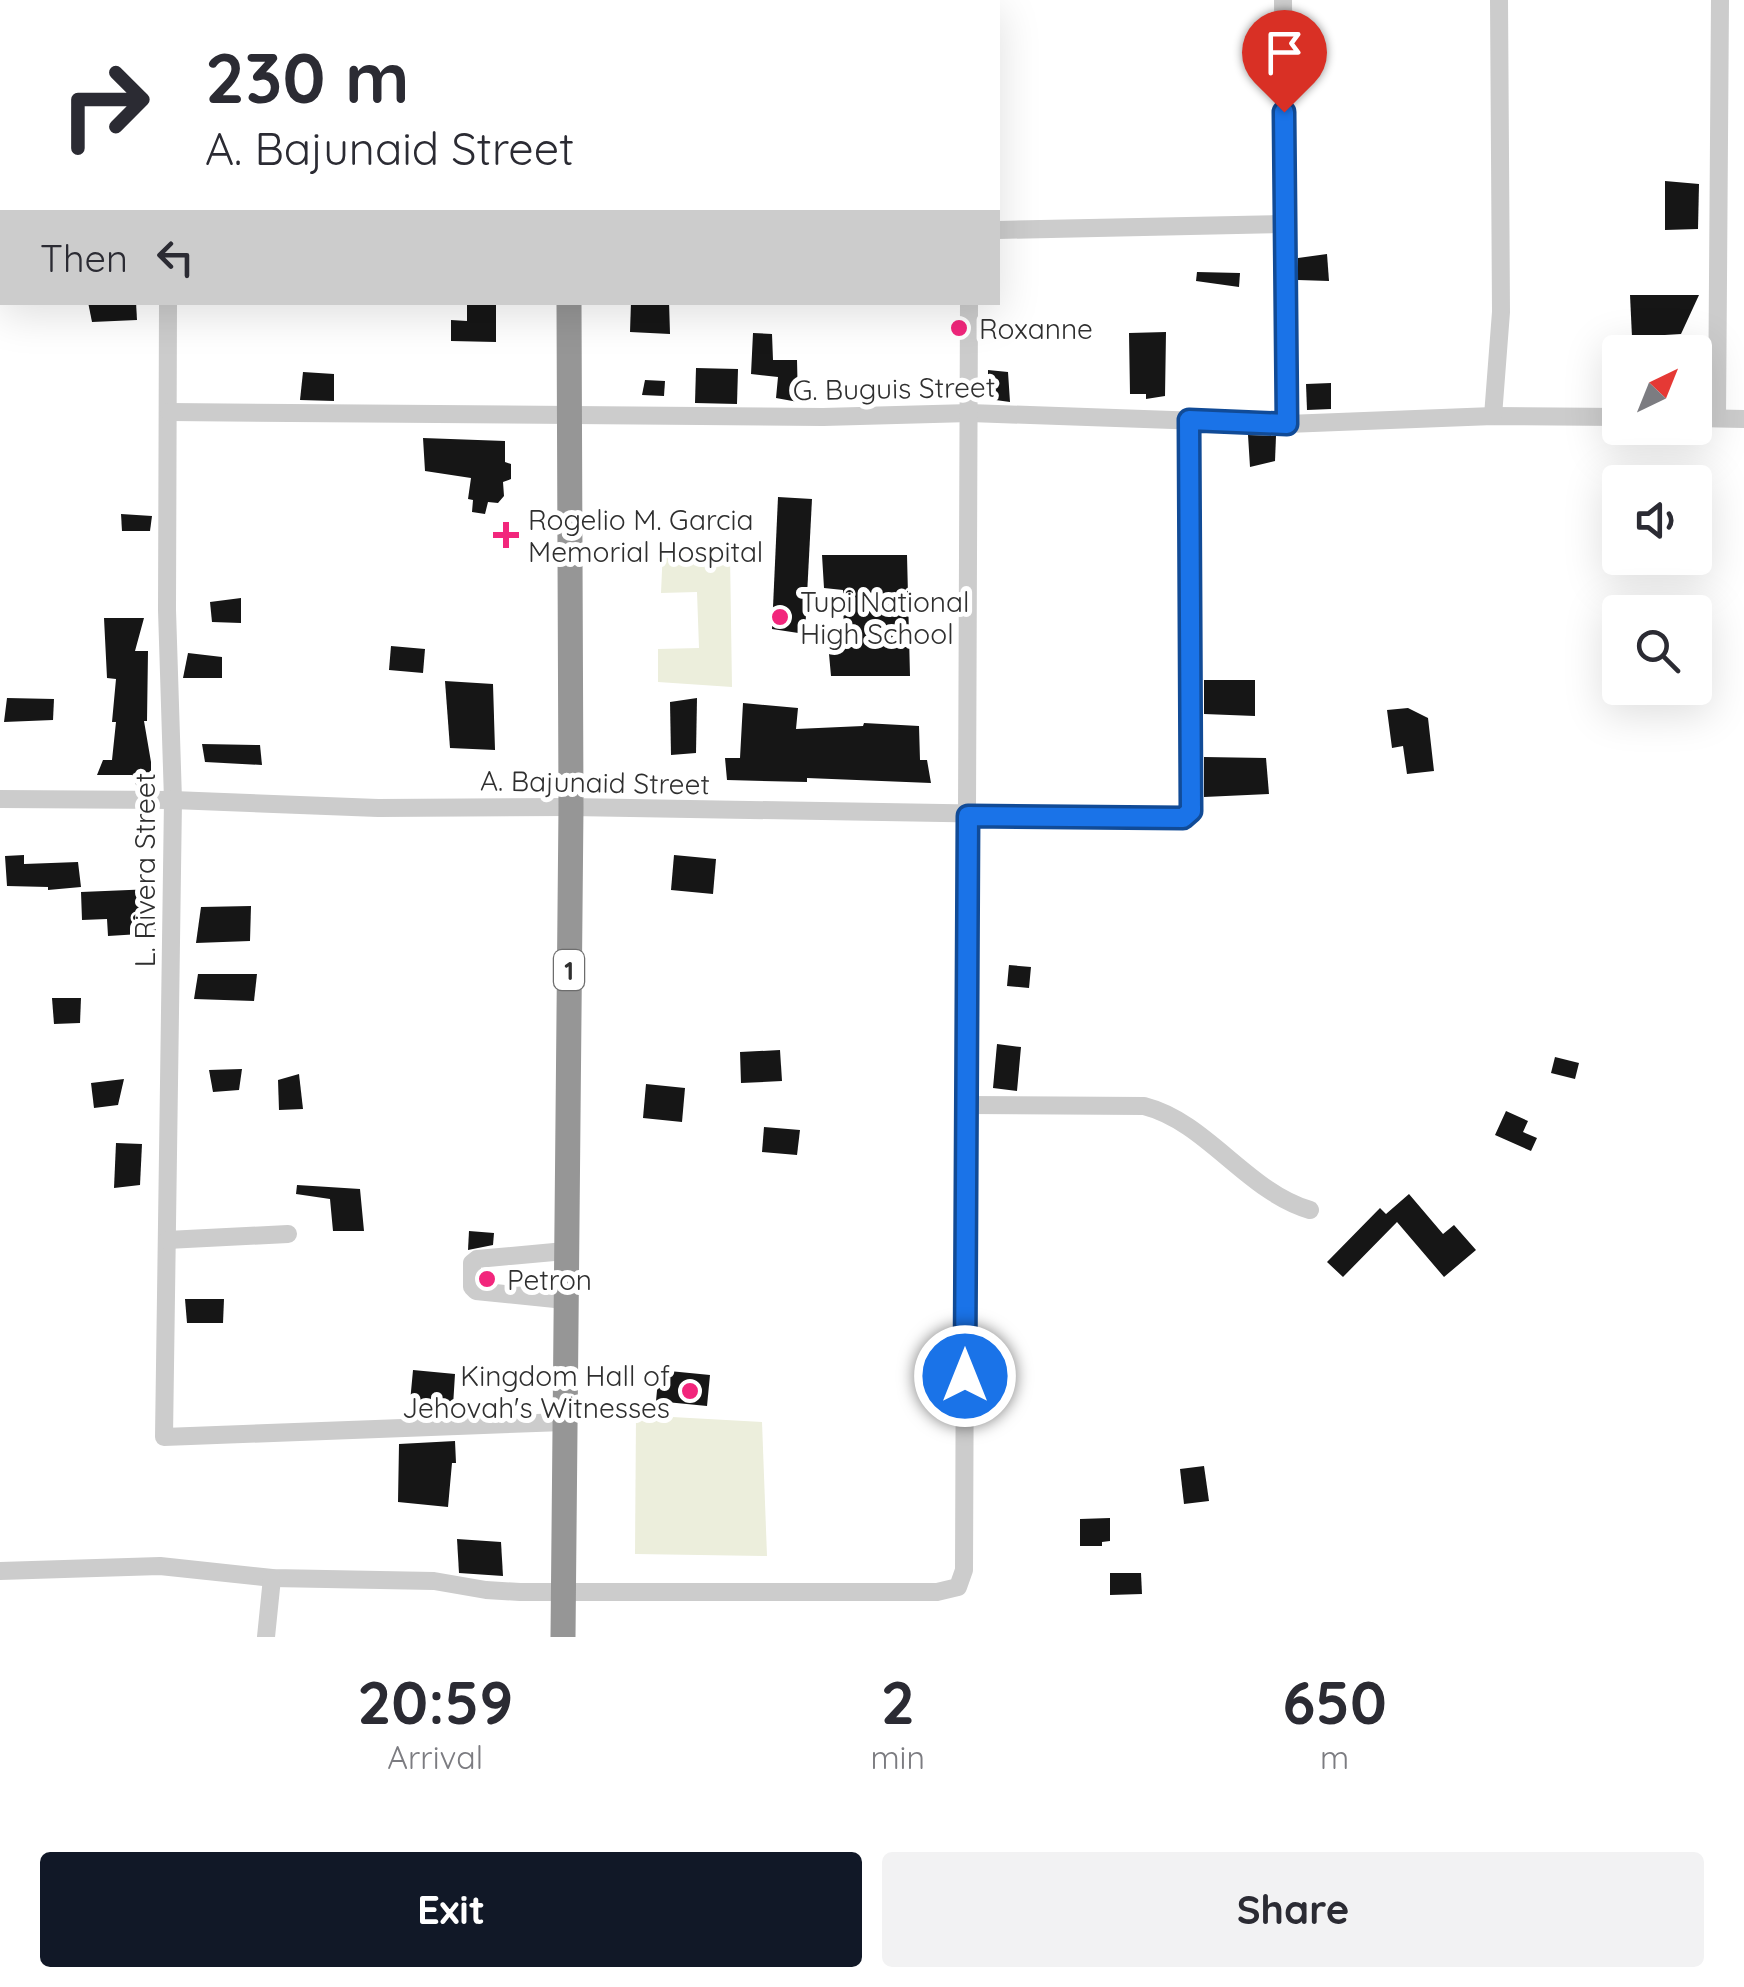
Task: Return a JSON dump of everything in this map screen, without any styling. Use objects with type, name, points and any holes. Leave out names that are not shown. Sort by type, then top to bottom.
[{"type":"highway","name":"1","points":[[563,1637],[571,807],[569,305]]},
{"type":"street","points":[[1283,0],[1287,424]]},
{"type":"street","points":[[1493,416],[1501,312],[1499,0]]},
{"type":"street","points":[[1717,418],[1720,0]]},
{"type":"street","points":[[1000,230],[1286,224]]},
{"type":"street","name":"L. Rivera Street","points":[[168,305],[167,610],[174,800],[164,1437],[564,1422]]},
{"type":"street","points":[[0,1571],[160,1566],[272,1578],[434,1581],[486,1590],[937,1592],[958,1587],[964,1570],[969,305]]},
{"type":"street","name":"G. Buguis Street","points":[[169,412],[822,417],[970,412],[1287,424],[1493,416],[1602,417]]},
{"type":"street","points":[[1712,418],[1744,418]]},
{"type":"street","name":"A. Bajunaid Street","points":[[0,799],[1183,818],[1192,806],[1189,420]]},
{"type":"street","points":[[966,1105],[1131,1106],[1171,1113],[1261,1186],[1287,1203],[1310,1210]]},
{"type":"street","points":[[168,1240],[288,1234]]},
{"type":"street","points":[[565,1251],[477,1259],[472,1264],[472,1287],[476,1291],[565,1300]]},
{"type":"street","points":[[266,1637],[272,1578]]},
{"type":"green space","points":[[663,548],[730,555],[732,687],[658,682],[658,649],[699,648],[697,592],[661,593]]},
{"type":"green space","points":[[636,1415],[762,1422],[767,1556],[635,1554]]},
{"type":"building","points":[[1665,181],[1699,184],[1698,229],[1665,230]]},
{"type":"building","points":[[1327,254],[1329,281],[1298,280],[1298,258]]},
{"type":"building","points":[[1197,272],[1240,273],[1239,287],[1196,281]]},
{"type":"building","points":[[1630,295],[1699,295],[1681,334],[1632,335]]},
{"type":"building","points":[[89,305],[136,305],[137,320],[92,322]]},
{"type":"building","points":[[467,305],[496,305],[496,342],[451,341],[451,320],[467,321]]},
{"type":"building","points":[[631,305],[669,305],[670,334],[630,332]]},
{"type":"building","points":[[1166,332],[1165,396],[1146,399],[1146,394],[1130,394],[1129,333]]},
{"type":"building","points":[[753,333],[772,334],[773,360],[797,360],[798,402],[776,398],[778,377],[751,374]]},
{"type":"building","points":[[696,368],[738,369],[737,404],[695,403]]},
{"type":"building","points":[[988,370],[1008,372],[1010,402],[981,398],[981,385],[988,385]]},
{"type":"building","points":[[303,372],[334,374],[334,401],[300,400]]},
{"type":"building","points":[[645,380],[665,381],[664,396],[642,395]]},
{"type":"building","points":[[1331,383],[1331,409],[1307,410],[1306,384]]},
{"type":"building","points":[[1248,435],[1276,436],[1275,461],[1250,467]]},
{"type":"building","points":[[423,438],[505,441],[505,462],[511,464],[511,479],[503,482],[504,496],[498,503],[488,502],[485,514],[472,512],[473,500],[468,499],[471,478],[425,471]]},
{"type":"building","points":[[778,497],[812,499],[805,634],[772,629]]},
{"type":"building","points":[[121,514],[152,516],[150,531],[122,531]]},
{"type":"building","points":[[822,555],[907,555],[910,676],[831,676],[828,643],[844,642],[843,590],[824,588]]},
{"type":"building","points":[[241,598],[241,623],[212,622],[210,602]]},
{"type":"building","points":[[104,618],[144,618],[135,651],[148,651],[144,721],[151,785],[137,787],[132,775],[97,775],[103,760],[112,760],[116,722],[112,722],[116,679],[107,678]]},
{"type":"building","points":[[391,646],[425,649],[423,673],[389,670]]},
{"type":"building","points":[[188,653],[222,657],[222,678],[183,678]]},
{"type":"building","points":[[1204,680],[1255,680],[1255,716],[1204,714]]},
{"type":"building","points":[[445,681],[493,684],[495,750],[450,748]]},
{"type":"building","points":[[7,698],[54,699],[53,720],[4,722]]},
{"type":"building","points":[[697,698],[696,753],[671,755],[670,702]]},
{"type":"building","points":[[743,703],[798,708],[796,729],[864,723],[919,726],[920,760],[927,760],[931,783],[807,778],[807,782],[727,780],[725,758],[740,758]]},
{"type":"building","points":[[1408,708],[1428,718],[1434,771],[1407,774],[1403,746],[1392,748],[1387,710]]},
{"type":"building","points":[[202,744],[260,745],[262,765],[205,762]]},
{"type":"building","points":[[1204,757],[1266,758],[1269,794],[1204,797]]},
{"type":"building","points":[[24,855],[24,864],[78,862],[81,887],[48,890],[7,886],[5,856]]},
{"type":"building","points":[[674,855],[716,859],[713,894],[671,890]]},
{"type":"building","points":[[153,889],[156,933],[108,936],[107,919],[82,920],[81,892]]},
{"type":"building","points":[[251,906],[250,941],[196,943],[201,907]]},
{"type":"building","points":[[1009,965],[1031,967],[1029,988],[1007,986]]},
{"type":"building","points":[[198,974],[257,974],[254,1001],[194,999]]},
{"type":"building","points":[[52,998],[81,998],[80,1023],[54,1024]]},
{"type":"building","points":[[997,1044],[1021,1047],[1017,1091],[993,1088]]},
{"type":"building","points":[[780,1050],[782,1081],[741,1083],[740,1052]]},
{"type":"building","points":[[1555,1057],[1579,1063],[1575,1079],[1551,1073]]},
{"type":"building","points":[[242,1069],[239,1090],[213,1092],[209,1070]]},
{"type":"building","points":[[299,1074],[303,1109],[279,1110],[278,1080]]},
{"type":"building","points":[[124,1079],[118,1105],[94,1108],[91,1083]]},
{"type":"building","points":[[646,1084],[685,1088],[682,1122],[643,1118]]},
{"type":"building","points":[[1506,1111],[1528,1121],[1523,1132],[1537,1138],[1531,1151],[1495,1135]]},
{"type":"building","points":[[764,1127],[800,1130],[797,1155],[762,1152]]},
{"type":"building","points":[[116,1143],[142,1144],[140,1185],[114,1188]]},
{"type":"building","points":[[297,1185],[360,1189],[364,1231],[333,1231],[330,1199],[296,1194]]},
{"type":"building","points":[[1409,1194],[1443,1234],[1454,1225],[1476,1250],[1444,1277],[1397,1222],[1343,1277],[1327,1262],[1380,1208],[1386,1214]]},
{"type":"building","points":[[469,1231],[494,1233],[493,1245],[468,1250]]},
{"type":"building","points":[[185,1299],[224,1299],[223,1323],[187,1323]]},
{"type":"building","points":[[413,1370],[455,1374],[453,1406],[410,1402]]},
{"type":"building","points":[[659,1370],[710,1375],[707,1406],[656,1401]]},
{"type":"building","points":[[455,1441],[456,1463],[452,1463],[448,1507],[398,1502],[399,1444]]},
{"type":"building","points":[[1204,1466],[1209,1501],[1184,1504],[1180,1469]]},
{"type":"building","points":[[1110,1518],[1110,1541],[1102,1542],[1102,1546],[1080,1546],[1080,1519]]},
{"type":"building","points":[[457,1539],[501,1542],[503,1576],[459,1573]]},
{"type":"building","points":[[1110,1573],[1141,1573],[1142,1594],[1110,1595]]},
{"type":"place","name":"Roxanne","points":[[959,328]]},
{"type":"place","name":"Rogelio M. Garcia Memorial Hospital","points":[[506,535]]},
{"type":"place","name":"Tupi National High School","points":[[780,617]]},
{"type":"place","name":"Petron","points":[[487,1279]]},
{"type":"place","name":"Kingdom Hall of Jehovah's Witnesses","points":[[690,1391]]},
{"type":"route","points":[[965,1376],[968,816],[1183,818],[1191,811],[1189,420],[1287,424],[1284,112]]}]
